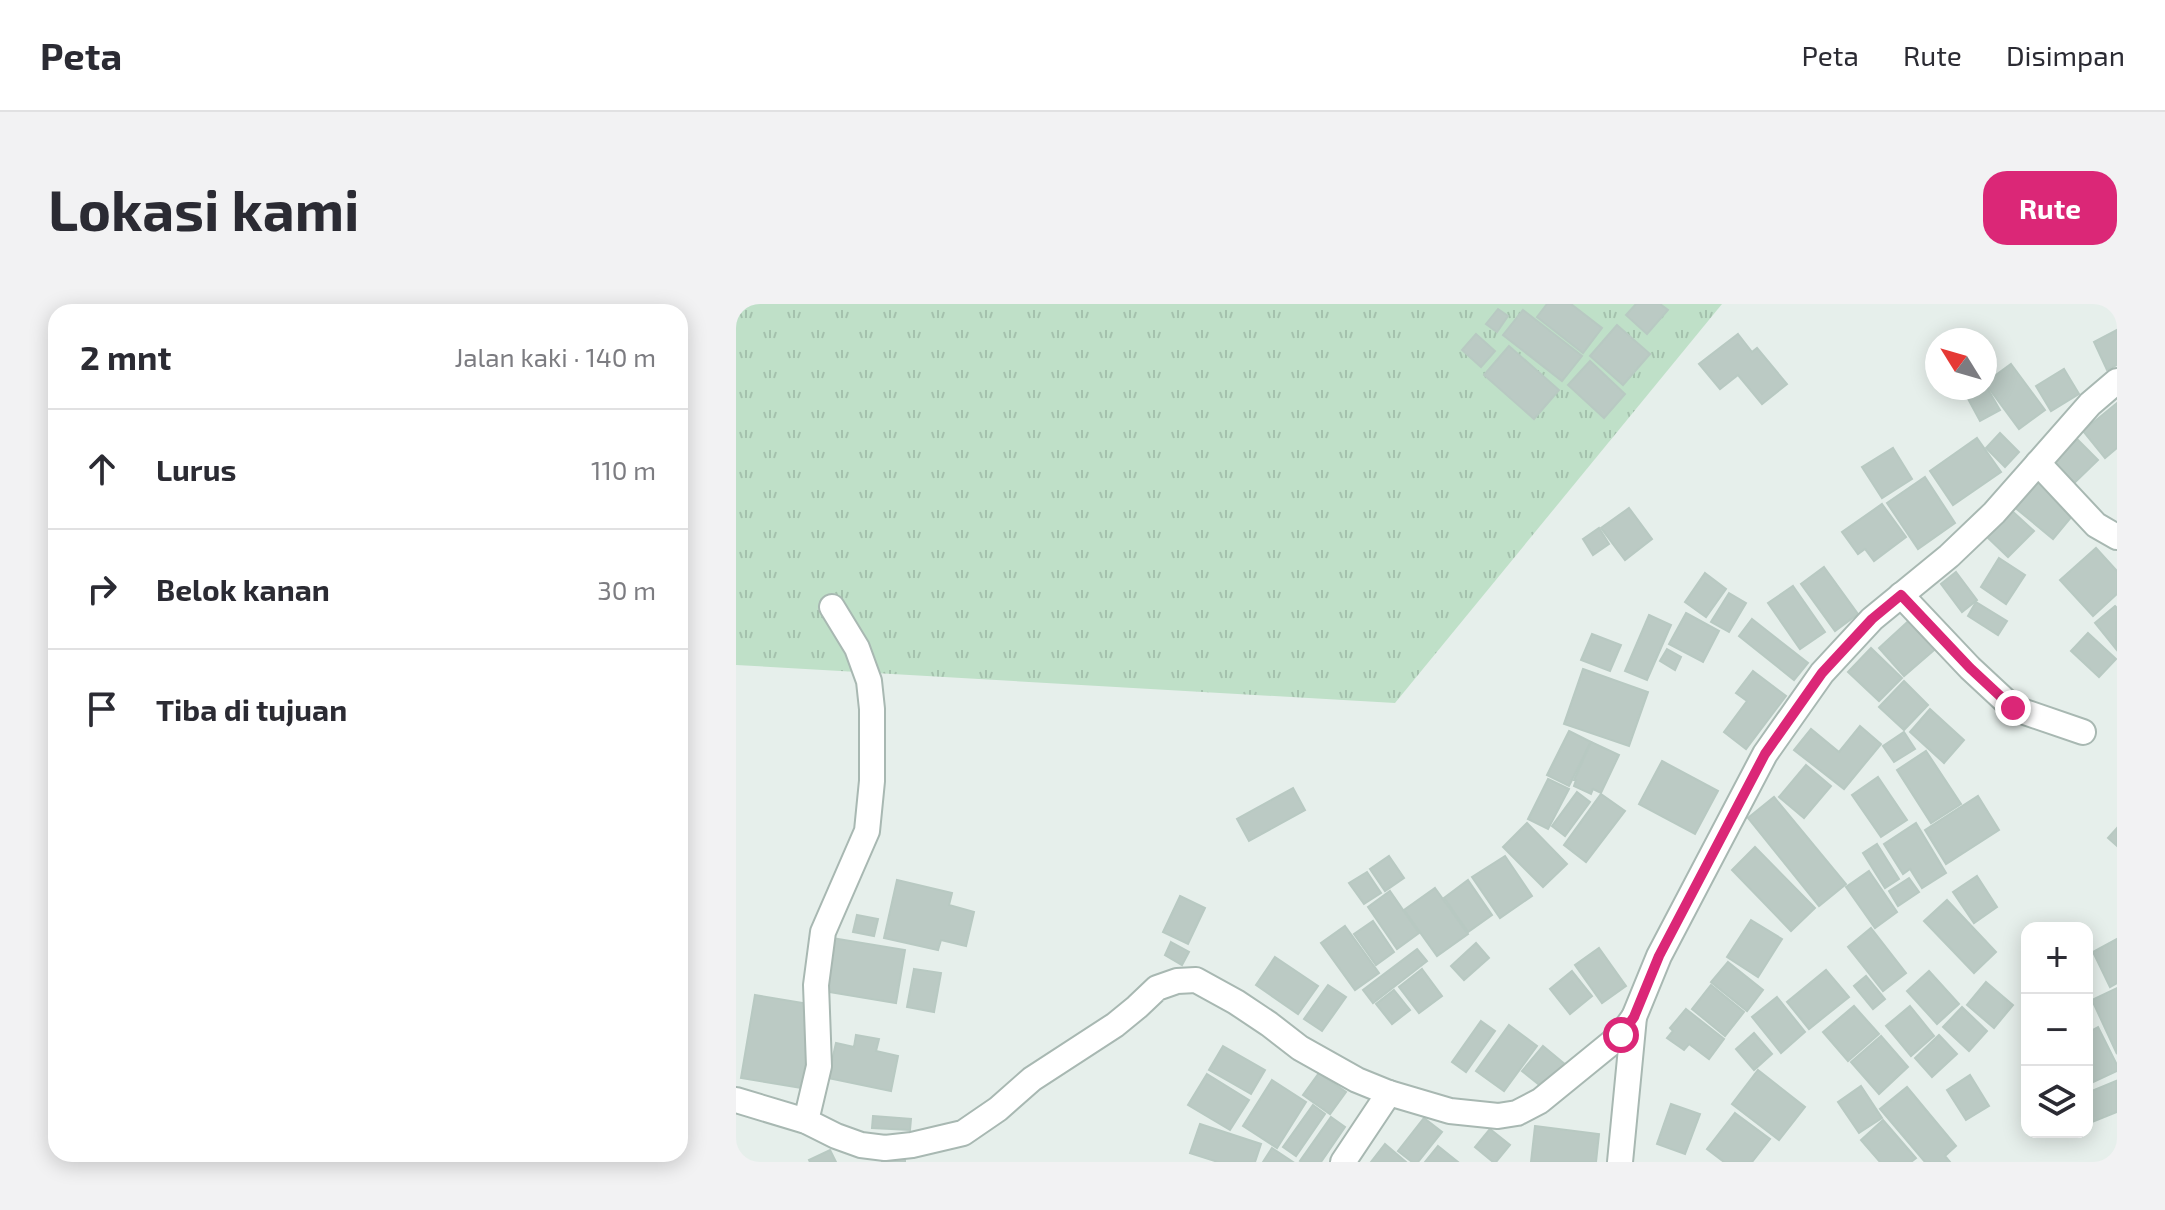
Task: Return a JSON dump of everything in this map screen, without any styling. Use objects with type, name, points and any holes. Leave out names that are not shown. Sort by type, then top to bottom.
[{"type":"street","points":[[736,1100],[806,1121],[861,1145],[885,1148],[912,1145],[963,1133],[998,1109],[1032,1079],[1115,1025],[1157,988],[1177,981],[1196,980],[1236,1002],[1300,1048],[1357,1080],[1450,1111],[1498,1116],[1517,1113],[1540,1101],[1568,1080],[1621,1035],[1634,1017],[1659,956],[1765,754],[1822,673],[1872,619],[1949,556],[1994,513],[2090,404],[2117,381]]},
{"type":"street","points":[[2038,463],[2096,525],[2117,537]]},
{"type":"street","points":[[1901,595],[2013,708],[2083,732]]},
{"type":"street","points":[[806,1121],[819,1066],[816,985],[823,932],[867,831],[872,781],[869,681],[857,648],[832,607]]},
{"type":"street","points":[[1620,1162],[1634,1017]]},
{"type":"street","points":[[1343,1162],[1389,1093]]},
{"type":"green space","points":[[736,304],[1722,304],[1395,703],[736,665]]},
{"type":"building","points":[[1547,304],[1571,304],[1602,328],[1583,353],[1537,317]]},
{"type":"building","points":[[1636,304],[1660,304],[1668,310],[1647,334],[1626,315]]},
{"type":"building","points":[[1498,309],[1508,316],[1497,332],[1486,324]]},
{"type":"building","points":[[1523,310],[1582,356],[1562,381],[1503,335]]},
{"type":"building","points":[[1617,325],[1650,354],[1623,385],[1590,356]]},
{"type":"building","points":[[2117,330],[2117,365],[2107,370],[2094,342]]},
{"type":"building","points":[[1476,334],[1495,351],[1481,367],[1462,350]]},
{"type":"building","points":[[1738,334],[1752,352],[1757,348],[1787,384],[1762,404],[1738,375],[1720,389],[1699,364]]},
{"type":"building","points":[[1509,346],[1559,390],[1534,419],[1484,375]]},
{"type":"building","points":[[1590,361],[1625,394],[1604,418],[1568,385]]},
{"type":"building","points":[[2011,364],[2045,410],[2019,429],[1997,399],[1997,374]]},
{"type":"building","points":[[2064,369],[2079,394],[2051,411],[2036,386]]},
{"type":"building","points":[[1969,400],[1994,400],[2000,410],[1980,421]]},
{"type":"building","points":[[2117,403],[2117,448],[2105,458],[2083,431]]},
{"type":"building","points":[[2000,433],[2019,452],[2005,467],[1986,448]]},
{"type":"building","points":[[1977,438],[2001,472],[1953,505],[1930,471]]},
{"type":"building","points":[[2077,439],[2098,460],[2069,488],[2048,467]]},
{"type":"building","points":[[1893,448],[1912,479],[1882,498],[1862,467]]},
{"type":"building","points":[[2037,476],[2078,509],[2053,539],[2013,506]]},
{"type":"building","points":[[1925,477],[1955,523],[1918,549],[1887,503]]},
{"type":"building","points":[[1882,504],[1906,537],[1874,561],[1865,549],[1858,554],[1842,532]]},
{"type":"building","points":[[1629,508],[1652,539],[1625,560],[1601,528]]},
{"type":"building","points":[[2011,510],[2034,531],[2008,557],[1986,536]]},
{"type":"building","points":[[1599,528],[1609,544],[1593,555],[1583,539]]},
{"type":"building","points":[[2096,548],[2117,571],[2117,594],[2093,616],[2060,580]]},
{"type":"building","points":[[1999,558],[2025,575],[2006,604],[1981,587]]},
{"type":"building","points":[[1824,567],[1858,614],[1835,631],[1801,584]]},
{"type":"building","points":[[1956,572],[1977,600],[1962,612],[1941,584]]},
{"type":"building","points":[[1705,573],[1726,589],[1706,617],[1685,602]]},
{"type":"building","points":[[1793,586],[1825,632],[1800,649],[1768,603]]},
{"type":"building","points":[[1729,593],[1746,603],[1729,632],[1711,622]]},
{"type":"building","points":[[1976,602],[2007,621],[1998,635],[1968,616]]},
{"type":"building","points":[[2115,606],[2117,608],[2116,649],[2095,623]]},
{"type":"building","points":[[1686,613],[1719,631],[1703,662],[1669,644]]},
{"type":"building","points":[[1649,615],[1671,625],[1647,680],[1625,671]]},
{"type":"building","points":[[1914,616],[1940,645],[1904,676],[1879,648]]},
{"type":"building","points":[[1752,619],[1808,663],[1794,680],[1739,636]]},
{"type":"building","points":[[2088,633],[2116,659],[2099,677],[2071,651]]},
{"type":"building","points":[[1592,634],[1621,645],[1610,671],[1581,660]]},
{"type":"building","points":[[1871,648],[1902,678],[1879,701],[1848,672]]},
{"type":"building","points":[[1667,649],[1681,657],[1675,670],[1660,661]]},
{"type":"building","points":[[1583,669],[1648,692],[1629,746],[1564,724]]},
{"type":"building","points":[[1753,671],[1786,696],[1746,749],[1724,732],[1747,701],[1736,693]]},
{"type":"building","points":[[1904,681],[1928,705],[1904,730],[1879,707]]},
{"type":"building","points":[[1930,709],[1964,740],[1944,763],[1910,732]]},
{"type":"building","points":[[1860,726],[1881,744],[1844,789],[1794,750],[1811,729],[1839,752]]},
{"type":"building","points":[[1569,731],[1591,742],[1569,786],[1547,775]]},
{"type":"building","points":[[1904,732],[1915,749],[1894,762],[1883,746]]},
{"type":"building","points":[[1591,742],[1619,755],[1601,793],[1593,789],[1591,794],[1574,786],[1574,780]]},
{"type":"building","points":[[1926,751],[1961,804],[1931,823],[1897,770]]},
{"type":"building","points":[[1662,761],[1718,791],[1695,834],[1639,804]]},
{"type":"building","points":[[1806,765],[1831,786],[1804,818],[1779,797]]},
{"type":"building","points":[[1878,777],[1907,820],[1881,837],[1852,795]]},
{"type":"building","points":[[1548,779],[1569,789],[1548,829],[1528,819]]},
{"type":"building","points":[[1293,788],[1305,810],[1249,841],[1237,819]]},
{"type":"building","points":[[1577,792],[1590,802],[1565,836],[1552,826]]},
{"type":"building","points":[[1601,794],[1625,811],[1586,862],[1564,845]]},
{"type":"building","points":[[1978,796],[1999,830],[1946,864],[1925,830]]},
{"type":"building","points":[[1774,797],[1846,884],[1819,906],[1748,818]]},
{"type":"building","points":[[1527,823],[1567,864],[1543,887],[1503,847]]},
{"type":"building","points":[[1916,823],[1946,873],[1922,888],[1910,869],[1903,874],[1884,844]]},
{"type":"building","points":[[2117,828],[2117,846],[2108,838]]},
{"type":"building","points":[[1877,844],[1899,879],[1885,888],[1863,853]]},
{"type":"building","points":[[1755,847],[1815,908],[1791,931],[1732,870]]},
{"type":"building","points":[[1389,856],[1404,878],[1385,891],[1370,869]]},
{"type":"building","points":[[1505,856],[1532,896],[1500,918],[1472,877]]},
{"type":"building","points":[[1869,871],[1897,912],[1875,928],[1846,887]]},
{"type":"building","points":[[1367,872],[1381,893],[1364,904],[1349,883]]},
{"type":"building","points":[[1977,876],[1997,907],[1974,923],[1953,892]]},
{"type":"building","points":[[1909,878],[1919,892],[1898,906],[1889,891]]},
{"type":"building","points":[[897,880],[952,893],[949,905],[974,912],[966,946],[941,940],[938,950],[884,938]]},
{"type":"building","points":[[1468,880],[1492,915],[1468,932],[1444,898]]},
{"type":"building","points":[[1435,888],[1468,934],[1437,956],[1404,910]]},
{"type":"building","points":[[1390,891],[1419,933],[1397,949],[1368,907]]},
{"type":"building","points":[[1180,896],[1205,908],[1188,944],[1163,932]]},
{"type":"building","points":[[1947,900],[1996,952],[1974,973],[1924,921]]},
{"type":"building","points":[[857,915],[878,919],[874,936],[853,932]]},
{"type":"building","points":[[1751,920],[1782,939],[1758,977],[1727,957]]},
{"type":"building","points":[[1373,921],[1394,952],[1376,965],[1354,934]]},
{"type":"building","points":[[1345,926],[1379,973],[1355,990],[1321,943]]},
{"type":"building","points":[[1871,928],[1906,973],[1883,991],[1848,947]]},
{"type":"building","points":[[832,938],[905,950],[896,1003],[823,991]]},
{"type":"building","points":[[2117,939],[2117,983],[2110,987],[2093,952]]},
{"type":"building","points":[[1171,942],[1189,952],[1182,965],[1165,955]]},
{"type":"building","points":[[1476,943],[1489,958],[1464,980],[1451,966]]},
{"type":"building","points":[[1599,948],[1626,986],[1602,1003],[1575,965]]},
{"type":"building","points":[[1417,949],[1427,961],[1373,1003],[1363,990]]},
{"type":"building","points":[[1275,957],[1318,986],[1298,1014],[1256,985]]},
{"type":"building","points":[[1728,962],[1763,990],[1747,1011],[1711,982]]},
{"type":"building","points":[[914,969],[941,973],[934,1012],[907,1007]]},
{"type":"building","points":[[1422,969],[1442,996],[1419,1013],[1399,987]]},
{"type":"building","points":[[1826,970],[1849,997],[1809,1029],[1787,1002]]},
{"type":"building","points":[[1572,971],[1592,996],[1570,1014],[1550,989]]},
{"type":"building","points":[[1929,971],[1959,1004],[1937,1024],[1907,991]]},
{"type":"building","points":[[1866,976],[1885,999],[1873,1009],[1854,986]]},
{"type":"building","points":[[1986,982],[2013,1005],[1994,1028],[1967,1005]]},
{"type":"building","points":[[1328,985],[1346,997],[1322,1031],[1304,1019]]},
{"type":"building","points":[[1711,985],[1744,1012],[1725,1036],[1692,1009]]},
{"type":"building","points":[[2117,988],[2117,1054],[2093,1002]]},
{"type":"building","points":[[1394,990],[1410,1010],[1392,1024],[1376,1004]]},
{"type":"building","points":[[755,995],[815,1005],[802,1088],[741,1078]]},
{"type":"building","points":[[1777,997],[1805,1032],[1781,1053],[1752,1017]]},
{"type":"building","points":[[1854,1006],[1879,1034],[1848,1061],[1823,1032]]},
{"type":"building","points":[[1910,1006],[1934,1036],[1911,1056],[1886,1026]]},
{"type":"building","points":[[1962,1007],[1987,1031],[1969,1051],[1943,1027]]},
{"type":"building","points":[[1686,1009],[1724,1039],[1709,1059],[1689,1044],[1684,1050],[1667,1038],[1673,1031],[1670,1028]]},
{"type":"building","points":[[1481,1021],[1495,1031],[1466,1072],[1452,1062]]},
{"type":"building","points":[[1509,1025],[1537,1046],[1504,1091],[1476,1071]]},
{"type":"building","points":[[2098,1027],[2117,1071],[2093,1082],[2093,1066],[2093,1030]]},
{"type":"building","points":[[1754,1033],[1772,1054],[1754,1070],[1736,1049]]},
{"type":"building","points":[[856,1035],[879,1039],[876,1051],[898,1056],[891,1091],[828,1078],[836,1043],[854,1047]]},
{"type":"building","points":[[1939,1035],[1957,1054],[1932,1077],[1915,1058]]},
{"type":"building","points":[[1881,1036],[1908,1067],[1879,1094],[1851,1062]]},
{"type":"building","points":[[1223,1046],[1265,1070],[1251,1094],[1209,1070]]},
{"type":"building","points":[[1543,1046],[1567,1066],[1547,1091],[1522,1071]]},
{"type":"building","points":[[1758,1070],[1805,1107],[1779,1140],[1732,1104]]},
{"type":"building","points":[[1319,1073],[1346,1092],[1330,1114],[1303,1095]]},
{"type":"building","points":[[1207,1074],[1249,1100],[1230,1130],[1188,1105]]},
{"type":"building","points":[[1970,1075],[1989,1106],[1966,1120],[1947,1090]]},
{"type":"building","points":[[1272,1080],[1306,1102],[1277,1148],[1243,1126]]},
{"type":"building","points":[[2116,1081],[2117,1112],[2093,1122],[2093,1091]]},
{"type":"building","points":[[1861,1086],[1882,1118],[1859,1133],[1838,1102]]},
{"type":"building","points":[[1907,1087],[1956,1146],[1945,1156],[1950,1162],[1925,1162],[1880,1109]]},
{"type":"building","points":[[1671,1104],[1700,1114],[1685,1154],[1657,1144]]},
{"type":"building","points":[[1313,1105],[1325,1114],[1296,1156],[1283,1147]]},
{"type":"building","points":[[1735,1113],[1770,1139],[1752,1162],[1724,1162],[1707,1149]]},
{"type":"building","points":[[873,1116],[911,1119],[910,1130],[872,1128]]},
{"type":"building","points":[[1331,1117],[1345,1127],[1321,1162],[1300,1161]]},
{"type":"building","points":[[1424,1118],[1442,1132],[1418,1162],[1412,1162],[1398,1151]]},
{"type":"building","points":[[1883,1120],[1916,1158],[1911,1162],[1880,1162],[1861,1140]]},
{"type":"building","points":[[1200,1124],[1261,1144],[1255,1162],[1218,1162],[1190,1153]]},
{"type":"building","points":[[1535,1126],[1599,1134],[1596,1162],[1531,1162]]},
{"type":"building","points":[[1490,1129],[1510,1145],[1496,1162],[1475,1147]]},
{"type":"building","points":[[1385,1144],[1406,1162],[1371,1162]]},
{"type":"building","points":[[1438,1146],[1458,1162],[1425,1162]]},
{"type":"building","points":[[1272,1148],[1293,1162],[1263,1162]]},
{"type":"building","points":[[830,1150],[836,1162],[810,1162],[809,1160]]},
{"type":"building","points":[[882,1154],[905,1154],[905,1162],[882,1162]]},
{"type":"route","points":[[1621,1035],[1634,1017],[1659,956],[1765,754],[1822,673],[1872,619],[1901,595],[2013,708]]}]
